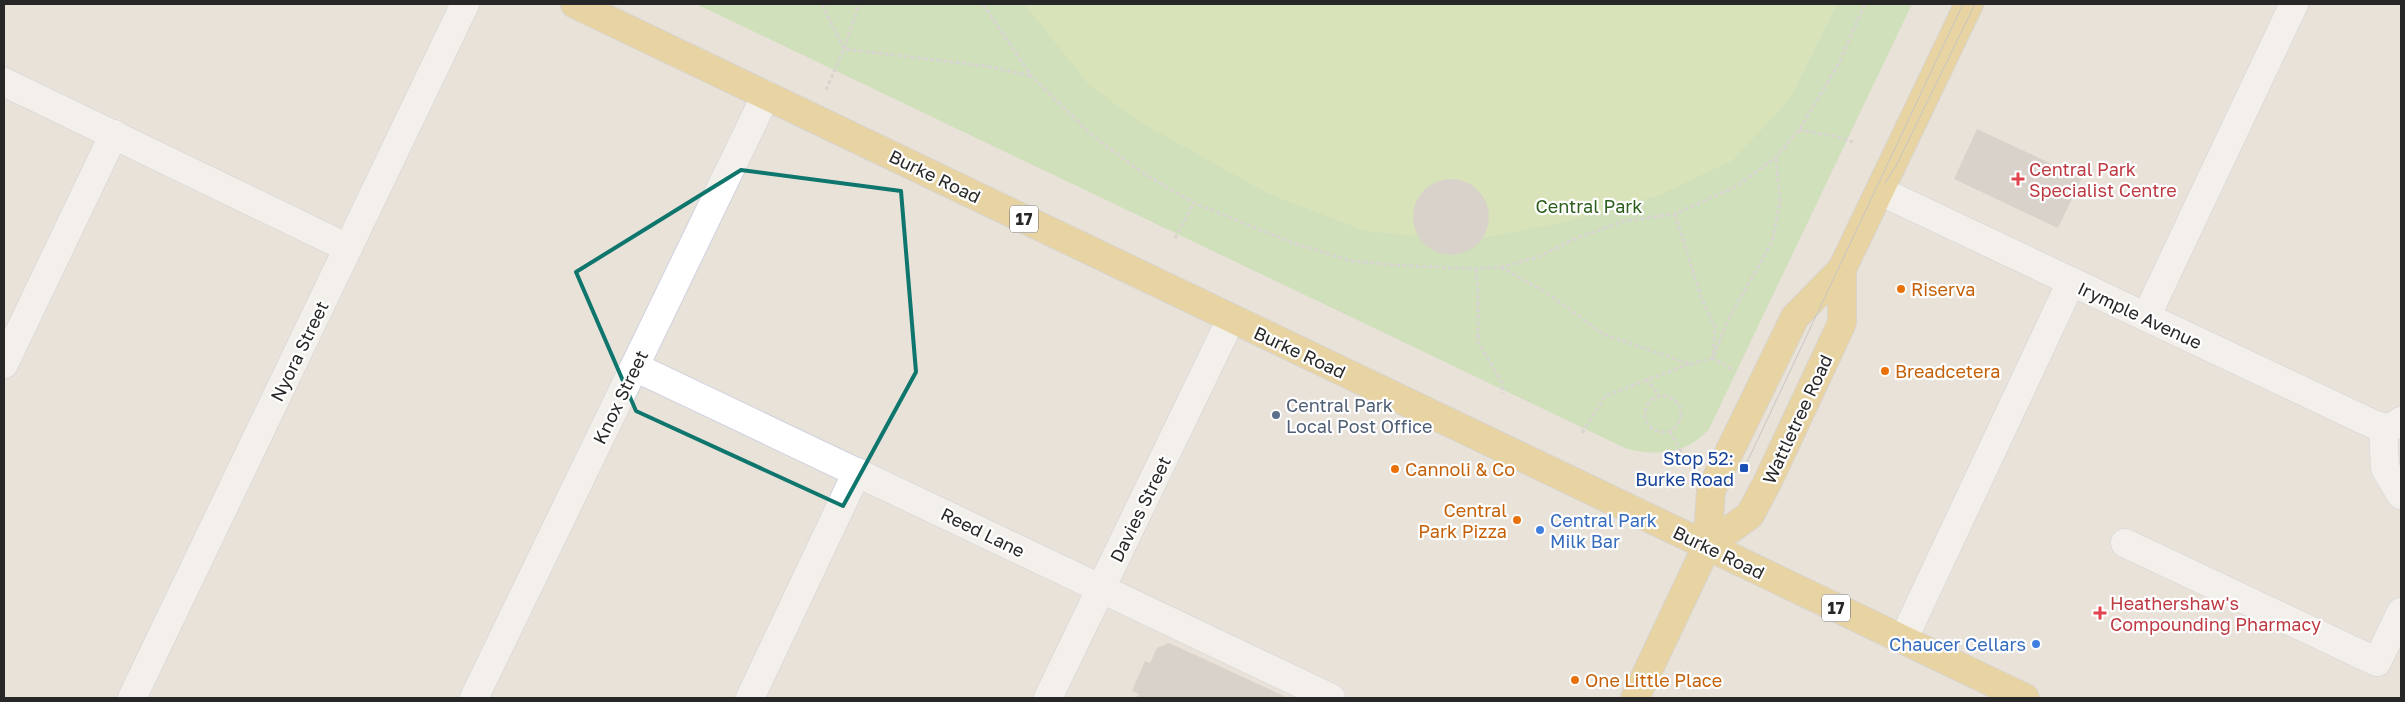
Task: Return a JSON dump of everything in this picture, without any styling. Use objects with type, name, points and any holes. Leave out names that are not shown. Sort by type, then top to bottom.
[{"type":"main road","name":"Burke Road","points":[[575,4],[2025,698]]},
{"type":"main road","name":"Wattletree Road","points":[[1635,698],[1706,546],[1711,491],[1796,317],[1842,268],[1969,4]]},
{"type":"main road","name":"Wattletree Road","points":[[1706,546],[1750,515],[1768,481],[1842,323],[1842,268]]},
{"type":"street","name":"Nyora Street","points":[[132,698],[465,4]]},
{"type":"street","points":[[2146,317],[2294,4]]},
{"type":"street","points":[[4,82],[348,248]]},
{"type":"street","name":"Knox Street","points":[[474,698],[766,95]]},
{"type":"street","points":[[4,364],[114,134]]},
{"type":"street","name":"Irymple Avenue","points":[[1880,191],[2146,317],[2392,425]]},
{"type":"street","points":[[1903,640],[2071,282]]},
{"type":"street","name":"Davies Street","points":[[1048,698],[1231,319]]},
{"type":"street","name":"Reed Lane","points":[[635,367],[1331,698]]},
{"type":"street","points":[[2392,425],[2385,468],[2401,495]]},
{"type":"street","points":[[750,698],[858,472]]},
{"type":"street","points":[[2125,543],[2377,662],[2401,612]]},
{"type":"path","points":[[822,4],[844,49]]},
{"type":"path","points":[[814,118],[844,49],[859,4]]},
{"type":"path","points":[[983,4],[1032,77],[1094,138],[1141,172],[1194,203],[1274,236],[1352,261],[1476,269],[1501,267],[1538,257],[1578,238],[1624,221],[1675,214],[1737,186],[1776,158],[1799,130],[1838,65],[1865,4]]},
{"type":"path","points":[[844,49],[986,66],[1032,77]]},
{"type":"path","points":[[1799,130],[1834,136],[1852,142]]},
{"type":"path","points":[[1713,358],[1728,322],[1772,242],[1780,202],[1776,158]]},
{"type":"path","points":[[1175,238],[1194,203]]},
{"type":"path","points":[[1675,214],[1701,297],[1715,327],[1713,358]]},
{"type":"path","points":[[1501,267],[1547,294],[1603,334],[1690,364]]},
{"type":"path","points":[[1476,269],[1478,342],[1502,383],[1502,394]]},
{"type":"path","points":[[1582,433],[1605,396],[1646,379],[1713,358],[1741,374]]},
{"type":"path","points":[[1646,379],[1659,395],[1671,397],[1680,406],[1682,418],[1670,431],[1658,432],[1646,421],[1645,408],[1648,402],[1659,395]]},
{"type":"path","points":[[1670,431],[1687,463]]},
{"type":"highlighted area","points":[[741,170],[901,191],[916,372],[843,506],[636,411],[576,272]]},
{"type":"green space","name":"Central Park","points":[[696,4],[1912,4],[1709,429],[1691,444],[1682,448],[1671,451],[1650,452],[1627,449]]},
{"type":"green space","points":[[1024,4],[1837,4],[1790,99],[1733,160],[1660,195],[1562,223],[1466,241],[1365,231],[1267,193],[1140,122],[1089,85]]},
{"type":"building","name":"Central Park Specialist Centre","points":[[1977,129],[2082,178],[2058,228],[1954,179]]},
{"type":"building","points":[[1451,179],[1466,182],[1478,190],[1486,202],[1489,217],[1486,232],[1478,244],[1466,252],[1451,255],[1436,252],[1424,244],[1416,232],[1413,217],[1416,202],[1424,190],[1436,182]]},
{"type":"building","points":[[1169,643],[1284,696],[1283,698],[1136,698],[1139,694],[1132,691],[1145,661],[1150,663],[1157,648]]},
{"type":"tram line","points":[[1742,473],[1963,4]]},
{"type":"tram line","points":[[1885,183],[1896,166],[1975,4]]},
{"type":"place","name":"Central Park Specialist Centre","points":[[2018,179]]},
{"type":"place","name":"Riserva","points":[[1901,289]]},
{"type":"place","name":"Breadcetera","points":[[1885,371]]},
{"type":"place","name":"Central Park Local Post Office","points":[[1276,415]]},
{"type":"place","name":"Stop 52: Burke Road","points":[[1744,468]]},
{"type":"place","name":"Cannoli & Co","points":[[1395,469]]},
{"type":"place","name":"Central Park Pizza","points":[[1517,520]]},
{"type":"place","name":"Central Park Milk Bar","points":[[1540,530]]},
{"type":"place","name":"Heathershaw's Compounding Pharmacy","points":[[2100,613]]},
{"type":"place","name":"Chaucer Cellars","points":[[2036,644]]},
{"type":"place","name":"One Little Place","points":[[1575,680]]}]
